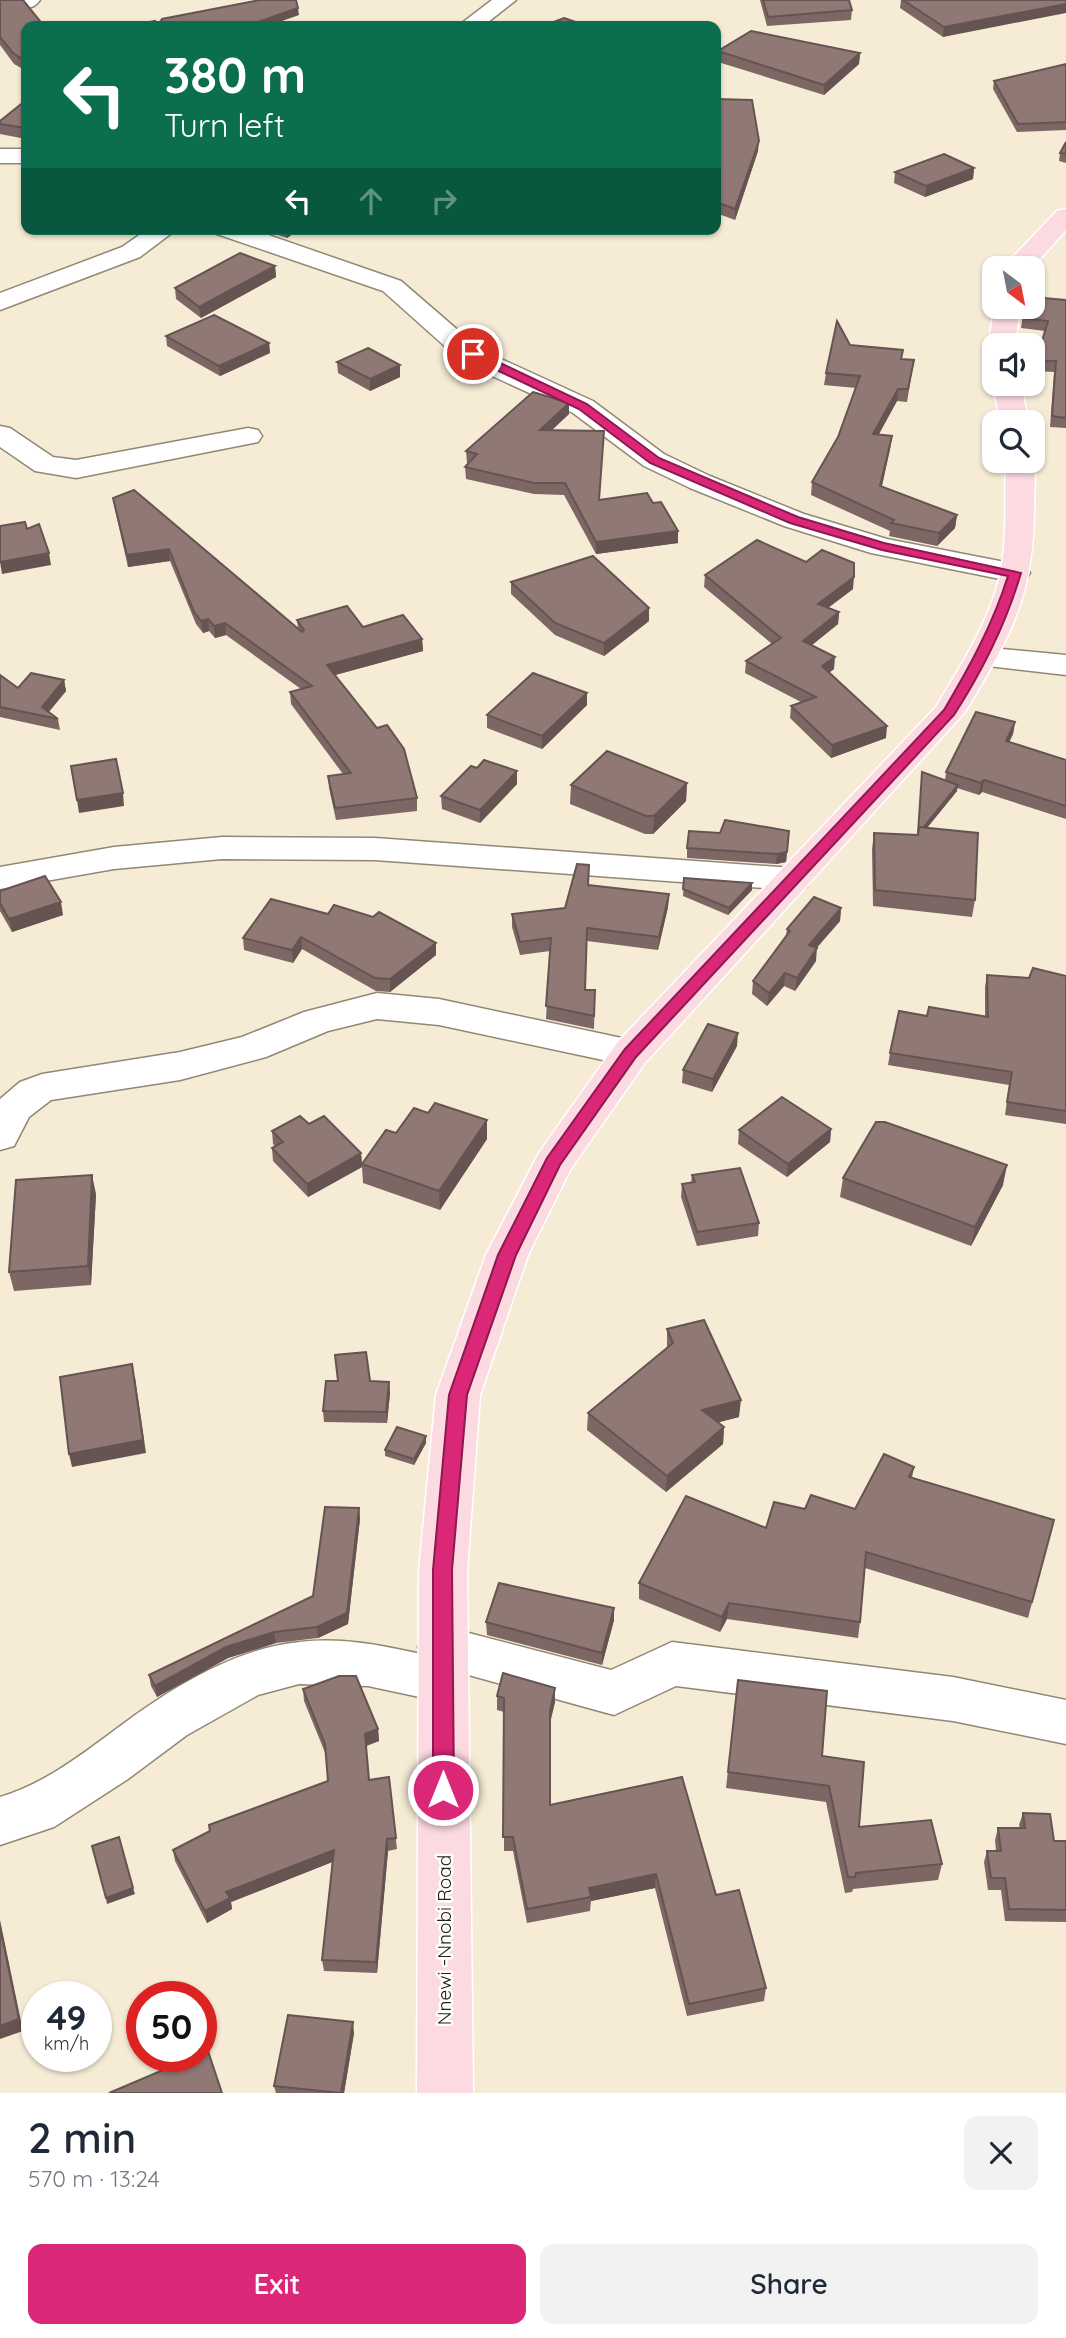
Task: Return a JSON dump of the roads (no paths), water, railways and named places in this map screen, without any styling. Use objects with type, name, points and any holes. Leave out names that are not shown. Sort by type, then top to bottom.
[{"type":"main road","points":[[1028,256],[1066,216]]},
{"type":"main road","name":"Nnewi -Nnobi Road","points":[[444,2093],[443,1570],[458,1395],[507,1255],[553,1163],[631,1053],[949,712],[982,657],[1002,615],[1015,573],[1019,473]]},
{"type":"street","points":[[476,21],[506,0]]},
{"type":"street","points":[[0,156],[21,156]]},
{"type":"street","points":[[0,302],[131,252],[155,235]]},
{"type":"street","points":[[243,235],[392,286],[458,344],[489,364],[583,407],[654,460],[700,482],[794,520],[882,547],[1015,573]]},
{"type":"street","points":[[0,434],[45,465],[76,469],[248,436]]},
{"type":"street","points":[[982,657],[1066,665]]},
{"type":"street","points":[[0,878],[114,858],[250,848],[376,849],[793,879]]},
{"type":"street","points":[[0,1136],[6,1118],[23,1097],[42,1088],[180,1066],[252,1048],[317,1021],[377,1006],[439,1012],[631,1053]]},
{"type":"street","points":[[0,1821],[36,1810],[110,1763],[169,1719],[247,1676],[299,1663],[443,1664],[614,1693],[672,1664],[953,1699],[1066,1721]]}]
